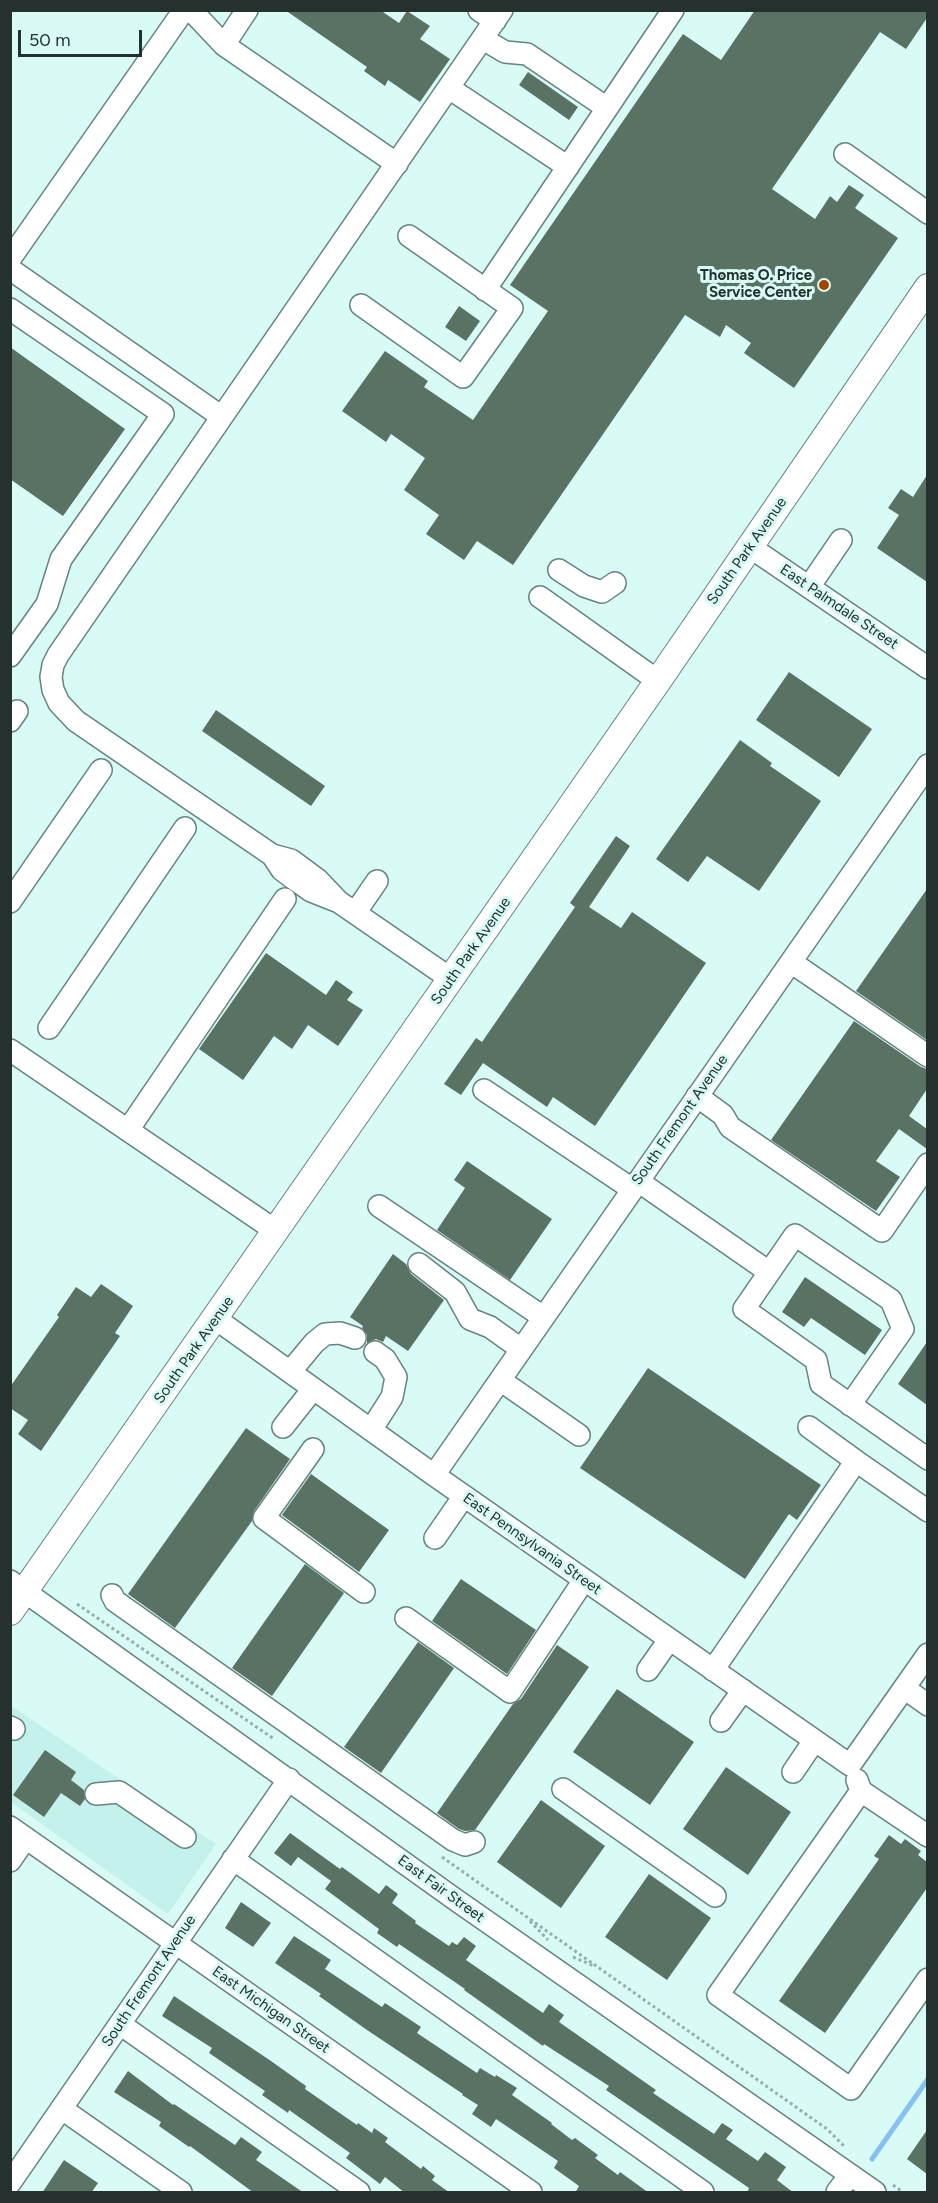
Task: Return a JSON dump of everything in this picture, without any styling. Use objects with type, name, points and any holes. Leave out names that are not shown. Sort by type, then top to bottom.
[{"type":"main road","name":"South Park Avenue","points":[[10,1612],[18,1586],[216,1319],[658,681],[927,287]]},
{"type":"street","points":[[10,259],[184,10]]},
{"type":"street","points":[[191,10],[224,45],[397,164]]},
{"type":"street","points":[[224,45],[248,10]]},
{"type":"street","points":[[485,290],[673,10]]},
{"type":"street","points":[[490,20],[505,52],[527,54],[608,108]]},
{"type":"street","points":[[451,979],[347,908],[318,880],[291,860],[272,855],[76,721],[59,703],[53,690],[51,677],[58,655],[397,164],[490,20]]},
{"type":"street","points":[[448,88],[568,167]]},
{"type":"street","points":[[845,154],[927,213]]},
{"type":"street","points":[[361,305],[463,377],[512,308],[409,236]]},
{"type":"street","points":[[10,269],[222,417]]},
{"type":"street","points":[[10,309],[163,414],[61,559],[47,604],[10,656]]},
{"type":"street","points":[[809,587],[841,540]]},
{"type":"street","name":"East Palmdale Street","points":[[750,547],[927,668]]},
{"type":"street","points":[[559,570],[584,586],[602,592],[615,583]]},
{"type":"street","points":[[540,597],[658,681]]},
{"type":"street","name":"South Fremont Avenue","points":[[434,1475],[927,765]]},
{"type":"street","points":[[10,902],[101,770]]},
{"type":"street","points":[[49,1028],[185,828]]},
{"type":"street","points":[[347,908],[376,881]]},
{"type":"street","points":[[128,1130],[285,899]]},
{"type":"street","points":[[791,962],[927,1056]]},
{"type":"street","points":[[10,1050],[276,1232]]},
{"type":"street","points":[[484,1090],[769,1272]]},
{"type":"street","points":[[697,1096],[723,1115],[730,1127],[882,1231],[927,1164]]},
{"type":"street","points":[[379,1206],[543,1317]]},
{"type":"street","points":[[850,1405],[903,1329],[891,1300],[795,1235],[744,1309],[816,1360],[821,1384],[850,1405],[927,1459]]},
{"type":"street","points":[[419,1264],[455,1292],[470,1319],[490,1327],[521,1349]]},
{"type":"street","name":"East Pennsylvania Street","points":[[216,1319],[370,1430],[850,1766]]},
{"type":"street","points":[[290,1372],[324,1334],[340,1333],[355,1338]]},
{"type":"street","points":[[370,1430],[392,1397],[396,1377],[385,1359],[375,1352]]},
{"type":"street","points":[[500,1380],[579,1435]]},
{"type":"street","points":[[283,1427],[314,1389]]},
{"type":"street","points":[[809,1427],[927,1511]]},
{"type":"street","points":[[313,1449],[264,1518],[364,1592]]},
{"type":"street","points":[[713,1670],[856,1461]]},
{"type":"street","points":[[435,1538],[464,1496]]},
{"type":"street","points":[[406,1618],[510,1692],[584,1580]]},
{"type":"street","name":"East Fair Street","points":[[18,1586],[456,1900],[850,2175],[880,2186]]},
{"type":"street","points":[[112,1595],[115,1601],[453,1840],[465,1845],[474,1842]]},
{"type":"street","points":[[648,1670],[669,1640]]},
{"type":"street","points":[[927,1654],[850,1766],[861,1791],[927,1836]]},
{"type":"street","points":[[904,1689],[927,1705]]},
{"type":"street","points":[[721,1721],[742,1690]]},
{"type":"street","points":[[793,1772],[814,1741]]},
{"type":"street","name":"South Fremont Avenue","points":[[10,2183],[20,2152],[62,2109],[289,1779]]},
{"type":"street","points":[[563,1789],[715,1896]]},
{"type":"street","points":[[861,1791],[718,1995],[851,2089],[927,1979]]},
{"type":"street","points":[[96,1794],[119,1792],[184,1837]]},
{"type":"street","points":[[10,1861],[18,1833]]},
{"type":"street","name":"East Michigan Street","points":[[18,1833],[531,2193]]},
{"type":"street","points":[[233,1859],[703,2193]]},
{"type":"street","points":[[120,2024],[359,2193]]},
{"type":"street","points":[[62,2109],[181,2193]]},
{"type":"street","points":[[837,2193],[850,2175]]},
{"type":"path","points":[[77,1604],[276,1740]]},
{"type":"path","points":[[438,1854],[827,2129],[851,2152]]},
{"type":"path","points":[[524,1915],[551,1943]]},
{"type":"path","points":[[566,1954],[601,1969]]},
{"type":"path","points":[[880,2186],[903,2193]]},
{"type":"shaded area","points":[[10,1705],[216,1844],[168,1914],[11,1802]]},
{"type":"building","points":[[285,10],[380,10],[399,23],[407,11],[430,26],[420,39],[450,59],[420,102],[388,80],[385,86],[364,71],[367,67]]},
{"type":"building","points":[[755,10],[927,10],[927,18],[906,49],[880,32],[772,189],[815,219],[830,196],[837,202],[849,185],[864,195],[855,208],[898,238],[794,388],[744,353],[751,343],[726,325],[720,337],[685,315],[513,565],[477,541],[464,560],[426,534],[439,515],[404,490],[425,458],[391,434],[386,442],[342,411],[385,351],[428,381],[424,387],[473,420],[548,311],[510,285],[683,34],[721,60]]},
{"type":"building","points":[[528,72],[578,107],[569,120],[519,85]]},
{"type":"building","points":[[459,306],[480,321],[466,341],[445,327]]},
{"type":"building","points":[[10,347],[125,429],[63,516],[10,479]]},
{"type":"building","points":[[927,475],[927,582],[877,548],[899,515],[888,508],[901,489],[913,497]]},
{"type":"building","points":[[789,672],[872,729],[839,777],[756,720]]},
{"type":"building","points":[[216,710],[325,786],[311,806],[202,731]]},
{"type":"building","points":[[740,740],[772,763],[770,766],[821,801],[759,891],[707,856],[688,882],[656,859]]},
{"type":"building","points":[[616,836],[630,846],[589,907],[621,928],[632,912],[706,963],[595,1126],[553,1097],[547,1107],[483,1063],[461,1095],[444,1084],[476,1038],[482,1042],[575,907],[570,903]]},
{"type":"building","points":[[927,889],[927,1040],[856,991]]},
{"type":"building","points":[[266,953],[326,995],[336,980],[353,992],[347,1000],[363,1010],[338,1046],[308,1025],[292,1049],[274,1036],[243,1080],[199,1049]]},
{"type":"building","points":[[854,1021],[927,1069],[927,1089],[909,1116],[927,1129],[927,1149],[899,1129],[876,1161],[900,1177],[876,1211],[771,1140]]},
{"type":"building","points":[[467,1161],[552,1219],[510,1280],[437,1230],[465,1188],[454,1180]]},
{"type":"building","points":[[393,1254],[406,1264],[411,1274],[444,1300],[408,1351],[386,1336],[383,1342],[376,1339],[367,1343],[367,1335],[363,1326],[350,1317]]},
{"type":"building","points":[[805,1277],[882,1330],[865,1355],[811,1318],[804,1327],[782,1312]]},
{"type":"building","points":[[101,1284],[133,1306],[115,1333],[120,1336],[41,1451],[18,1434],[28,1420],[10,1408],[10,1387],[59,1317],[57,1315],[76,1287],[91,1297]]},
{"type":"building","points":[[927,1342],[927,1405],[898,1384]]},
{"type":"building","points":[[648,1368],[821,1485],[797,1520],[789,1514],[745,1579],[580,1468]]},
{"type":"building","points":[[246,1428],[290,1459],[254,1511],[252,1521],[175,1628],[128,1594]]},
{"type":"building","points":[[311,1474],[389,1530],[359,1572],[282,1515]]},
{"type":"building","points":[[305,1564],[344,1593],[272,1696],[232,1668]]},
{"type":"building","points":[[461,1579],[536,1630],[507,1674],[432,1621]]},
{"type":"building","points":[[418,1642],[454,1668],[381,1773],[344,1747]]},
{"type":"building","points":[[557,1645],[589,1667],[475,1830],[459,1829],[437,1813],[513,1704],[521,1699]]},
{"type":"building","points":[[617,1689],[694,1742],[650,1805],[573,1752]]},
{"type":"building","points":[[45,1750],[76,1772],[71,1780],[84,1790],[85,1799],[80,1806],[61,1793],[44,1817],[13,1795]]},
{"type":"building","points":[[726,1767],[791,1812],[748,1875],[683,1829]]},
{"type":"building","points":[[541,1800],[605,1846],[561,1908],[497,1862]]},
{"type":"building","points":[[290,1833],[379,1894],[386,1885],[398,1894],[392,1903],[416,1921],[415,1923],[449,1946],[452,1942],[457,1945],[464,1937],[476,1946],[466,1960],[543,2013],[549,2004],[564,2015],[559,2022],[656,2090],[653,2093],[714,2134],[722,2123],[733,2130],[726,2139],[758,2161],[765,2152],[786,2167],[777,2180],[794,2193],[747,2193],[749,2188],[606,2090],[609,2086],[544,2044],[543,2046],[399,1944],[397,1947],[377,1933],[379,1929],[325,1889],[331,1881],[298,1857],[291,1866],[274,1853]]},
{"type":"building","points":[[889,1835],[901,1844],[905,1839],[921,1851],[918,1855],[927,1862],[927,1888],[825,2033],[779,2001],[879,1859],[874,1856]]},
{"type":"building","points":[[649,1874],[711,1918],[667,1980],[605,1937]]},
{"type":"building","points":[[241,1902],[271,1923],[253,1947],[225,1928]]},
{"type":"building","points":[[294,1936],[331,1960],[325,1969],[382,2007],[385,2003],[421,2027],[417,2033],[477,2073],[480,2068],[517,2088],[512,2095],[572,2140],[575,2138],[598,2155],[595,2158],[618,2175],[620,2172],[649,2193],[575,2193],[579,2186],[554,2168],[558,2161],[496,2119],[491,2127],[472,2114],[478,2105],[367,2030],[319,1996],[321,1994],[275,1963]]},
{"type":"building","points":[[174,1996],[271,2061],[306,2086],[305,2089],[357,2125],[358,2123],[372,2133],[374,2128],[388,2138],[385,2142],[421,2169],[423,2166],[435,2176],[432,2180],[450,2193],[405,2193],[385,2177],[380,2184],[346,2158],[350,2153],[289,2110],[288,2113],[262,2095],[265,2091],[209,2053],[212,2048],[162,2016]]},
{"type":"building","points":[[128,2071],[173,2105],[235,2145],[241,2137],[262,2152],[256,2160],[304,2193],[254,2193],[159,2126],[161,2122],[114,2092]]},
{"type":"building","points":[[927,2130],[927,2174],[907,2159]]},
{"type":"building","points":[[64,2160],[98,2183],[91,2193],[42,2193]]},
{"type":"waterway","points":[[872,2159],[928,2079]]},
{"type":"place","name":"Thomas O. Price Service Center","points":[[824,285]]}]
